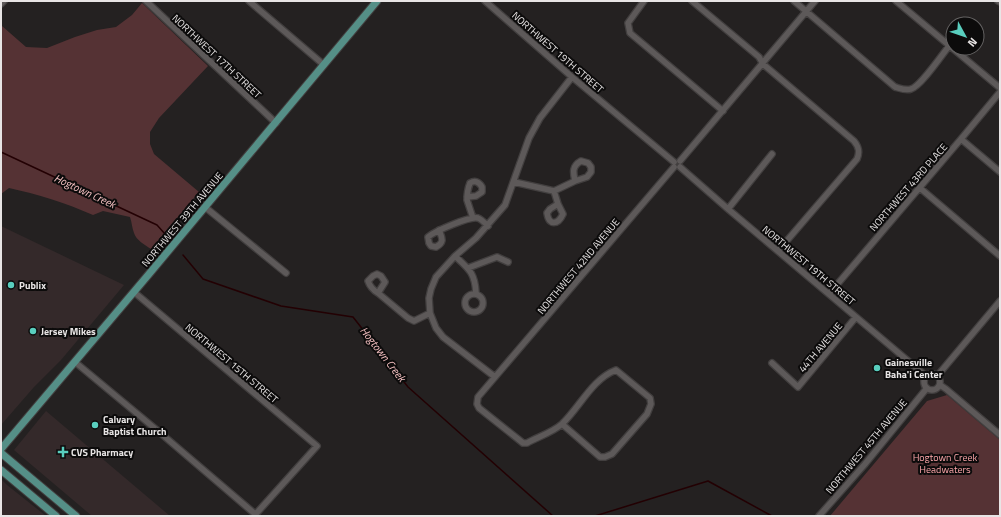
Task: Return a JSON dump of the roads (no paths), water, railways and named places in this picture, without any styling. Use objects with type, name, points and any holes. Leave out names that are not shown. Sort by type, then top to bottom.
[{"type":"main road","name":"NORTHWEST 39TH AVENUE","points":[[1,449],[377,1]]},
{"type":"main road","points":[[1,453],[76,516]]},
{"type":"main road","points":[[1,470],[56,516]]},
{"type":"street","points":[[1,4],[4,1]]},
{"type":"street","name":"NORTHWEST 17TH STREET","points":[[146,1],[276,123]]},
{"type":"street","points":[[249,1],[324,65]]},
{"type":"street","name":"NORTHWEST 19TH STREET","points":[[485,1],[572,77],[677,164],[728,209],[926,376]]},
{"type":"street","points":[[644,1],[628,23],[630,33],[724,111]]},
{"type":"street","points":[[692,1],[759,57],[763,64],[858,145],[859,151],[857,158],[778,251]]},
{"type":"street","points":[[794,1],[895,87],[906,90],[912,89],[945,51]]},
{"type":"street","name":"NORTHWEST 42ND AVENUE","points":[[562,424],[527,443],[523,443],[479,408],[477,404],[478,397],[724,111],[815,1]]},
{"type":"street","points":[[896,1],[945,43]]},
{"type":"street","points":[[961,56],[1000,88]]},
{"type":"street","points":[[495,377],[443,337],[436,328],[430,313],[429,298],[431,289],[436,277],[455,256],[488,226],[505,205],[529,138],[540,118],[572,77]]},
{"type":"street","name":"NORTHWEST 43RD PLACE","points":[[829,294],[962,139],[1000,92]]},
{"type":"street","points":[[962,139],[1000,172]]},
{"type":"street","points":[[728,209],[772,154]]},
{"type":"street","points":[[514,182],[554,192],[575,182]]},
{"type":"street","points":[[920,188],[1000,256]]},
{"type":"street","points":[[554,192],[558,204]]},
{"type":"street","points":[[467,197],[473,218]]},
{"type":"street","points":[[205,207],[286,273]]},
{"type":"street","points":[[439,230],[473,218],[478,218],[488,226]]},
{"type":"street","points":[[455,256],[468,268],[475,283],[476,293]]},
{"type":"street","points":[[468,268],[497,257],[508,262]]},
{"type":"street","name":"NORTHWEST 15TH STREET","points":[[134,292],[317,446],[255,515]]},
{"type":"street","points":[[378,293],[408,318],[414,321],[430,313]]},
{"type":"street","points":[[938,376],[1000,301]]},
{"type":"street","name":"44TH AVENUE","points":[[772,363],[798,387],[856,317]]},
{"type":"street","points":[[75,362],[255,515]]},
{"type":"street","points":[[616,370],[650,398],[651,404],[647,414],[612,454],[605,457],[600,457],[562,424],[598,382],[606,374],[616,370]]},
{"type":"street","points":[[938,376],[932,374],[926,376],[924,382],[927,388],[933,390],[940,385]]},
{"type":"street","points":[[938,376],[940,385],[1000,435]]},
{"type":"street","name":"NORTHWEST 45TH AVENUE","points":[[819,516],[865,464],[927,388]]},
{"type":"waterway","name":"Hogtown Creek","points":[[1,152],[157,225],[165,234]]},
{"type":"waterway","name":"Hogtown Creek","points":[[183,255],[203,279],[281,306],[353,317],[408,387],[553,516]]},
{"type":"waterway","name":"Hogtown Creek","points":[[595,516],[708,481],[772,516]]},
{"type":"place","name":"Publix","points":[[11,285]]},
{"type":"place","name":"Jersey Mikes","points":[[33,331]]},
{"type":"place","name":"Gainesville Baha'i Center","points":[[877,368]]},
{"type":"place","name":"Calvary Baptist Church","points":[[95,425]]},
{"type":"place","name":"CVS Pharmacy","points":[[63,452]]},
{"type":"park label","name":"Hogtown Creek Headwaters","points":[[945,462]]}]
